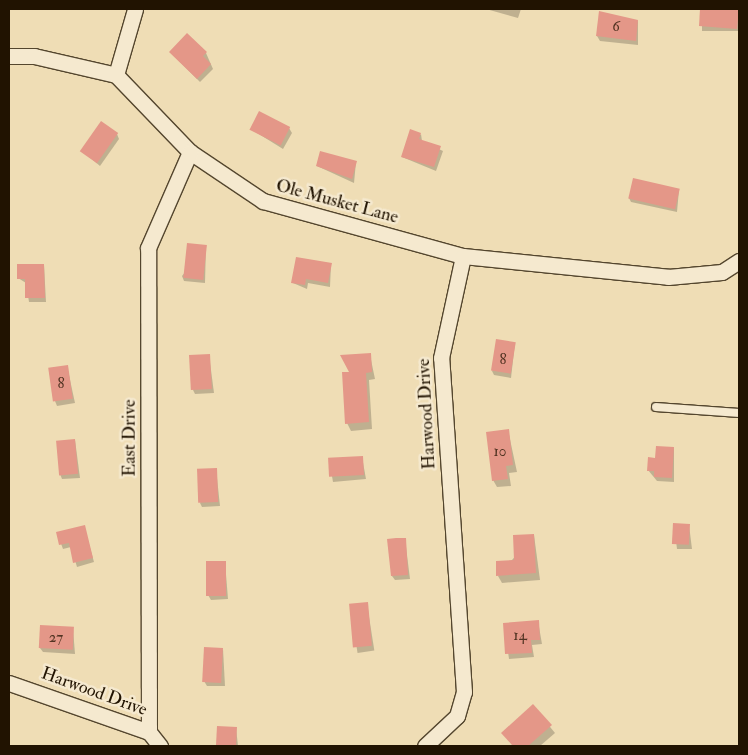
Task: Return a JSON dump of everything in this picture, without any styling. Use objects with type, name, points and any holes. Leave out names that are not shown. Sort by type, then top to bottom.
[{"type":"street","points":[[9,56],[34,56],[116,74],[135,9]]},
{"type":"street","name":"Ole Musket Lane","points":[[116,74],[190,152],[263,201],[463,256]]},
{"type":"street","name":"East Drive","points":[[149,732],[148,248],[190,152]]},
{"type":"street","points":[[463,256],[668,278],[722,272],[739,261]]},
{"type":"street","name":"Harwood Drive","points":[[425,746],[458,716],[464,692],[441,358],[463,256]]},
{"type":"street","name":"Harwood Drive","points":[[9,682],[149,732],[160,746]]},
{"type":"lane","points":[[656,407],[739,413]]},
{"type":"building","points":[[700,9],[739,9],[737,29],[699,26]]},
{"type":"building","points":[[599,11],[638,20],[636,41],[596,36]]},
{"type":"building","points":[[187,33],[207,52],[203,56],[211,64],[197,79],[169,52]]},
{"type":"building","points":[[259,111],[290,127],[281,146],[249,130]]},
{"type":"building","points":[[101,121],[118,133],[97,163],[80,151]]},
{"type":"building","points":[[410,129],[421,133],[419,139],[441,146],[434,167],[401,157]]},
{"type":"building","points":[[320,151],[357,161],[352,179],[316,166]]},
{"type":"building","points":[[633,178],[680,189],[675,209],[628,198]]},
{"type":"building","points":[[187,243],[207,245],[203,280],[183,278]]},
{"type":"building","points":[[296,257],[332,263],[328,283],[306,279],[305,285],[291,283]]},
{"type":"building","points":[[17,264],[44,264],[45,298],[25,298],[25,279],[17,279]]},
{"type":"building","points":[[496,339],[516,342],[511,374],[491,371]]},
{"type":"building","points":[[371,353],[372,372],[366,373],[369,422],[345,424],[342,372],[349,372],[340,355]]},
{"type":"building","points":[[210,354],[212,389],[191,390],[189,355]]},
{"type":"building","points":[[68,365],[73,399],[53,401],[48,368]]},
{"type":"building","points":[[509,429],[513,465],[506,466],[508,479],[492,481],[486,432]]},
{"type":"building","points":[[75,439],[78,474],[59,476],[56,441]]},
{"type":"building","points":[[656,446],[674,447],[672,478],[654,477],[654,471],[647,471],[648,457],[655,458]]},
{"type":"building","points":[[363,456],[364,475],[329,477],[328,458]]},
{"type":"building","points":[[217,468],[218,502],[198,503],[197,469]]},
{"type":"building","points":[[673,523],[690,524],[689,545],[672,544]]},
{"type":"building","points":[[85,525],[93,558],[73,563],[69,543],[59,545],[56,532]]},
{"type":"building","points":[[534,534],[536,573],[496,576],[496,561],[514,560],[513,535]]},
{"type":"building","points":[[406,538],[408,575],[391,576],[387,539]]},
{"type":"building","points":[[206,561],[226,561],[226,596],[206,596]]},
{"type":"building","points":[[368,602],[372,646],[353,647],[349,604]]},
{"type":"building","points":[[539,620],[540,640],[531,640],[532,653],[505,654],[503,623]]},
{"type":"building","points":[[40,625],[74,627],[73,650],[39,648]]},
{"type":"building","points":[[204,647],[223,648],[221,683],[202,682]]},
{"type":"building","points":[[533,704],[552,725],[528,746],[513,746],[501,733]]},
{"type":"building","points":[[217,726],[237,727],[236,746],[216,746]]}]
